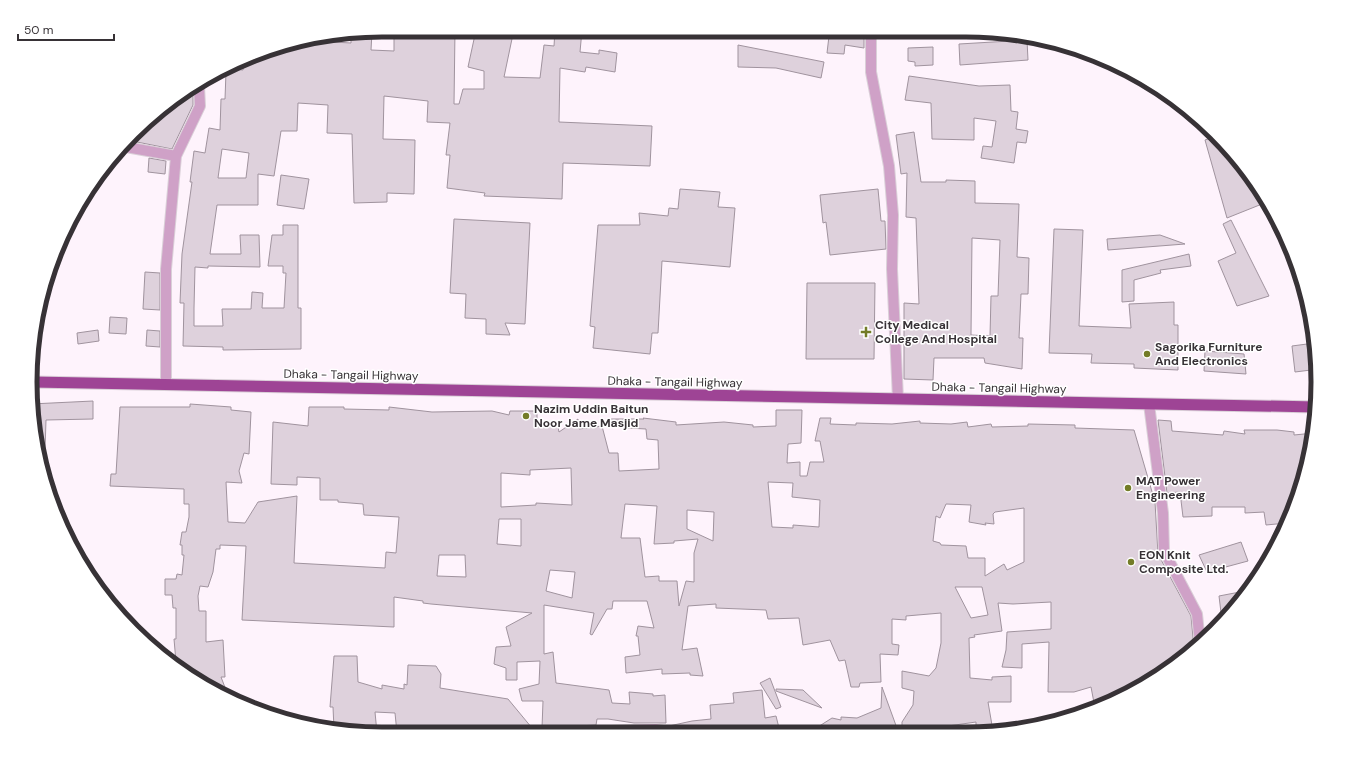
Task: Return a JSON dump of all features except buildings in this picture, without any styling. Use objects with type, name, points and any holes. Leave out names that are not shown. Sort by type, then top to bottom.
[{"type":"highway","name":"Dhaka - Tangail Highway","points":[[37,382],[1310,407]]},
{"type":"street","points":[[871,37],[871,72],[883,125],[890,180],[898,399]]},
{"type":"street","points":[[166,384],[166,269],[176,156],[200,106],[199,89]]},
{"type":"street","points":[[130,148],[176,156]]},
{"type":"street","points":[[1149,404],[1163,513],[1164,551],[1197,614],[1199,636]]},
{"type":"place","name":"City Medical College And Hospital","points":[[866,332]]},
{"type":"place","name":"Sagorika Furniture And Electronics","points":[[1147,354]]},
{"type":"place","name":"Nazim Uddin Baitun Noor Jame Masjid","points":[[526,416]]},
{"type":"place","name":"MAT Power Engineering","points":[[1128,488]]},
{"type":"place","name":"EON Knit Composite Ltd.","points":[[1131,562]]}]
